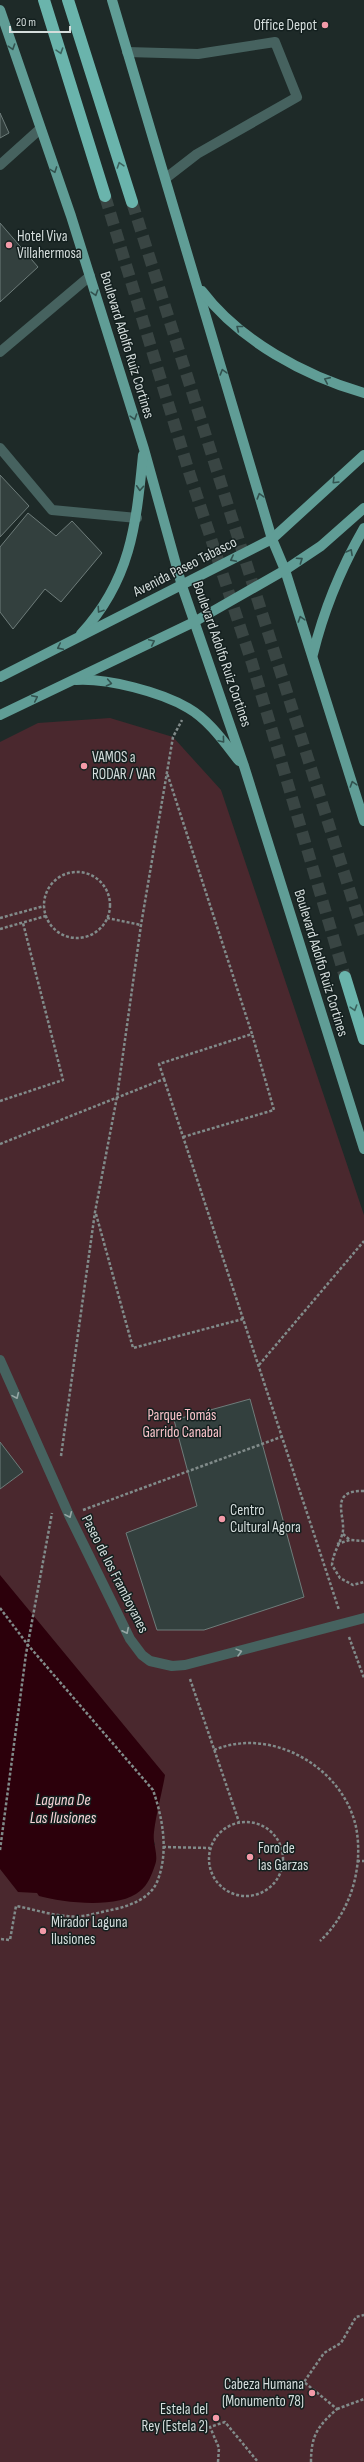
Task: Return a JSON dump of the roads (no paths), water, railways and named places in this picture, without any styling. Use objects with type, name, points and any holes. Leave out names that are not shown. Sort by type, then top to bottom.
[{"type":"highway","points":[[44,0],[106,196]]},
{"type":"highway","points":[[68,0],[132,202]]},
{"type":"highway","points":[[345,978],[364,1039]]},
{"type":"main road","points":[[112,0],[272,539],[285,570],[364,821]]},
{"type":"main road","name":"Boulevard Adolfo Ruiz Cortines","points":[[0,10],[90,276],[144,449],[182,586],[244,766],[364,1148]]},
{"type":"main road","points":[[198,287],[220,312],[272,350],[313,373],[364,393]]},
{"type":"main road","points":[[76,639],[101,610],[115,584],[133,536],[144,449]]},
{"type":"main road","name":"Avenida Paseo Tabasco","points":[[0,677],[272,539],[364,455]]},
{"type":"main road","points":[[0,715],[194,622],[285,570],[321,546],[364,508]]},
{"type":"main road","points":[[312,654],[322,619],[339,574],[364,528]]},
{"type":"main road","points":[[70,681],[89,680],[108,682],[157,696],[188,708],[204,721],[244,766]]},
{"type":"street","points":[[127,52],[198,54],[275,42],[297,97],[197,154],[166,178]]},
{"type":"street","points":[[0,165],[40,129]]},
{"type":"street","points":[[0,352],[90,276]]},
{"type":"street","points":[[0,448],[52,510],[136,518]]},
{"type":"street","name":"Paseo de los Framboyanes","points":[[0,1360],[69,1515],[136,1648],[150,1661],[172,1666],[185,1665],[364,1618]]},
{"type":"water","name":"Laguna De Las Ilusiones","points":[[0,1575],[165,1775],[154,1836],[156,1862],[151,1876],[145,1886],[131,1897],[106,1902],[91,1903],[50,1899],[39,1896],[37,1893],[18,1892],[0,1869]]},
{"type":"tunnel","points":[[105,196],[189,472],[252,663],[345,977]]},
{"type":"tunnel","points":[[132,202],[364,936]]},
{"type":"place","name":"Office Depot","points":[[325,25]]},
{"type":"place","name":"Hotel Viva Villahermosa","points":[[9,245]]},
{"type":"place","name":"VAMOS a RODAR / VAR","points":[[84,766]]},
{"type":"place","name":"Centro Cultural Agora","points":[[222,1519]]},
{"type":"place","name":"Foro de las Garzas","points":[[250,1857]]},
{"type":"place","name":"Mirador Laguna Ilusiones","points":[[43,1931]]},
{"type":"place","name":"Cabeza Humana (Monumento 78)","points":[[312,2393]]},
{"type":"place","name":"Estela del Rey (Estela 2)","points":[[216,2418]]},
{"type":"park label","name":"Parque Tomás Garrido Canabal","points":[[182,1424]]}]
